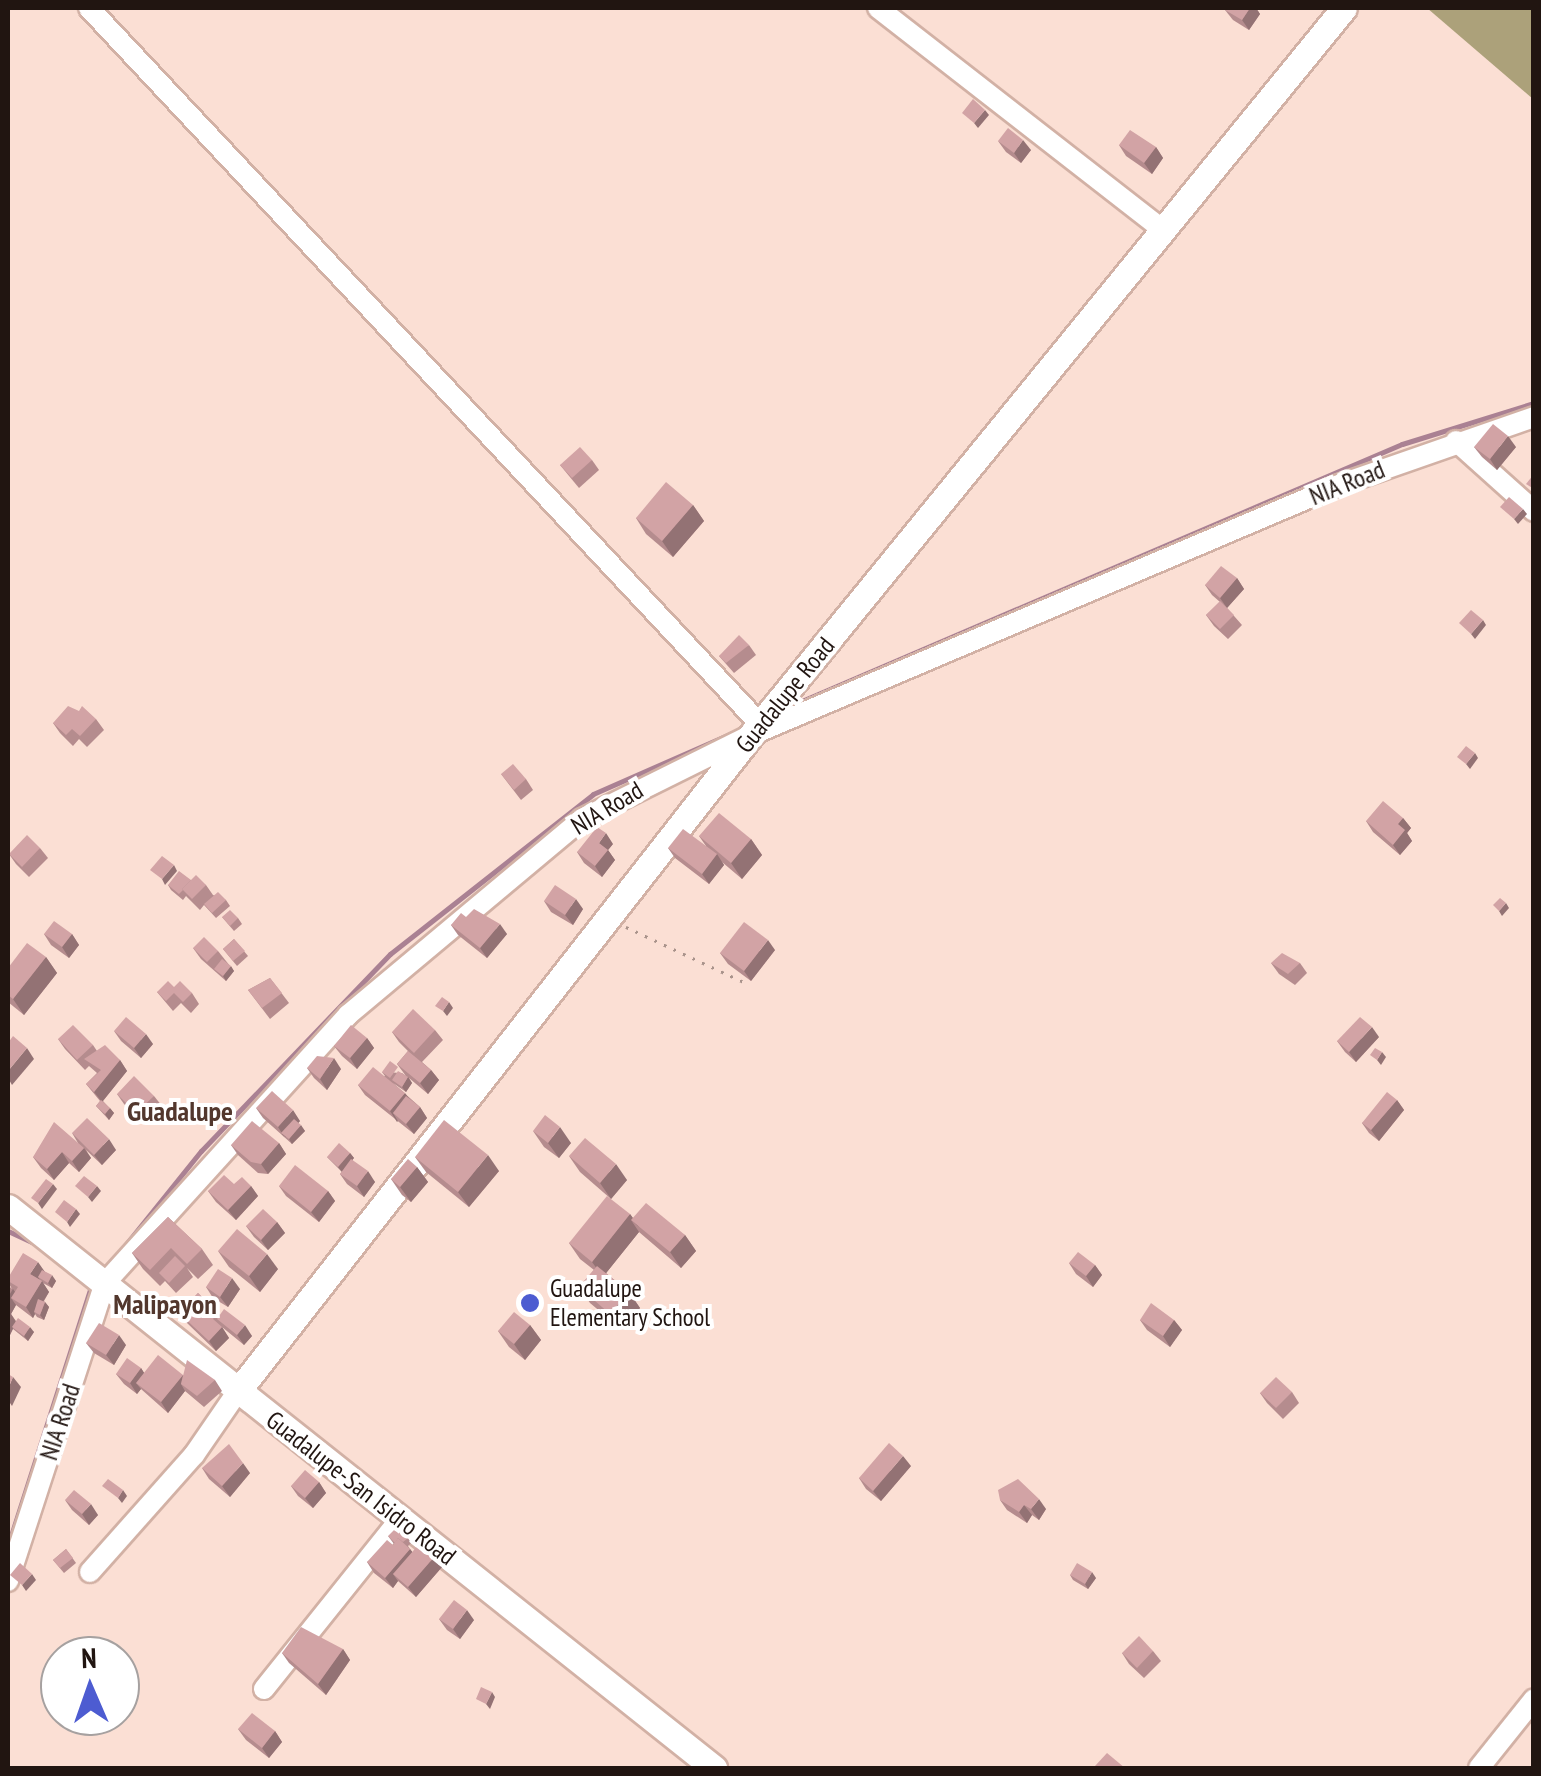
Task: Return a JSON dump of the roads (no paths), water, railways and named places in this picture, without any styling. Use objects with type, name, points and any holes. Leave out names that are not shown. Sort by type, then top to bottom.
[{"type":"street","points":[[90,8],[756,730]]},
{"type":"street","points":[[878,8],[1160,227]]},
{"type":"street","name":"Guadalupe Road","points":[[238,1392],[611,922],[756,730],[1160,227],[1344,8]]},
{"type":"street","name":"NIA Road","points":[[8,1582],[106,1283],[348,1014],[605,803],[756,730],[1456,441],[1534,418]]},
{"type":"street","points":[[1456,441],[1534,510]]},
{"type":"street","name":"Guadalupe-San Isidro Road","points":[[13,1215],[106,1283],[714,1768]]},
{"type":"street","points":[[90,1572],[194,1455],[238,1392]]},
{"type":"street","points":[[264,1689],[400,1519]]},
{"type":"street","points":[[1478,1768],[1534,1699]]},
{"type":"waterway","points":[[797,703],[1402,444],[1534,403]]},
{"type":"waterway","points":[[110,1264],[201,1151],[390,954],[593,794],[730,734]]},
{"type":"waterway","points":[[8,1231],[34,1243]]},
{"type":"waterway","points":[[8,1545],[91,1286]]},
{"type":"place","name":"Guadalupe Elementary School","points":[[530,1303]]},
{"type":"district","name":"Guadalupe","points":[[180,1111]]},
{"type":"district","name":"Malipayon","points":[[165,1304]]}]
